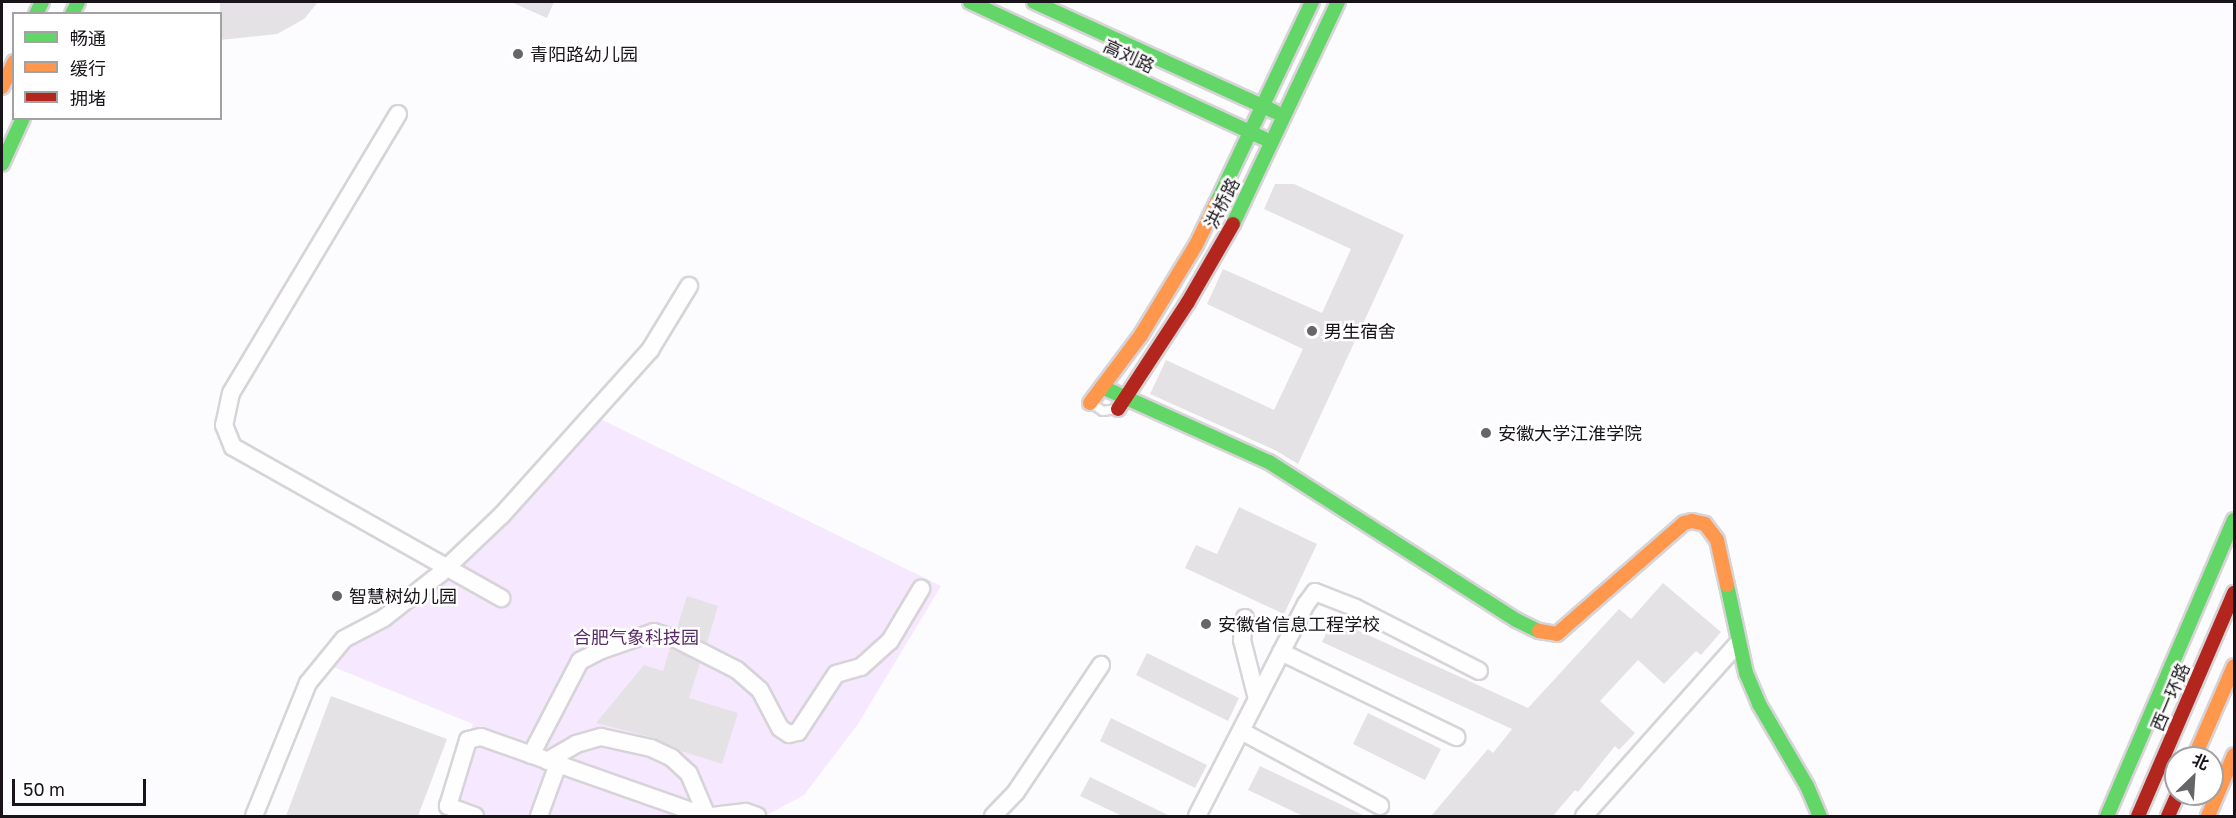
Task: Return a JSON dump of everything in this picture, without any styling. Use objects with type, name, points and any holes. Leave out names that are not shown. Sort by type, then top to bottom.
[{"type":"main road","name":"高刘路","points":[[970,2],[1272,142]]},
{"type":"main road","name":"高刘路","points":[[1034,2],[1284,117]]},
{"type":"main road","name":"洪桥路","points":[[1090,402],[1141,335],[1196,245],[1312,2]]},
{"type":"main road","name":"洪桥路","points":[[1122,403],[1188,302],[1231,228],[1338,2]]},
{"type":"main road","points":[[2,87],[12,66]]},
{"type":"main road","points":[[2,164],[22,120]]},
{"type":"main road","points":[[1102,387],[1122,403],[1269,462],[1507,615],[1542,632],[1557,634],[1684,523],[1692,521],[1705,524],[1717,540],[1737,644],[1746,673],[1759,704],[1807,786],[1820,816]]},
{"type":"main road","points":[[2107,816],[2235,520]]},
{"type":"main road","name":"西一环路","points":[[2138,816],[2235,593]]},
{"type":"main road","points":[[2199,746],[2235,666]]},
{"type":"main road","points":[[2208,816],[2235,755]]},
{"type":"street","points":[[398,114],[231,393],[224,425],[233,447],[449,566],[501,598]]},
{"type":"street","points":[[254,816],[308,683],[344,639],[384,618],[449,566],[502,515],[650,350],[688,286]]},
{"type":"street","points":[[531,755],[580,661],[602,650],[654,632],[676,639],[737,670],[760,690],[780,728],[789,734],[798,732],[836,674],[861,667],[890,641],[921,589]]},
{"type":"street","points":[[1197,816],[1306,604],[1315,592],[1356,608],[1479,671]]},
{"type":"street","points":[[1245,618],[1242,640],[1257,699]]},
{"type":"street","points":[[1584,816],[1737,644]]},
{"type":"street","points":[[1281,652],[1456,737]]},
{"type":"street","points":[[993,816],[1016,792],[1101,665]]},
{"type":"street","points":[[1241,731],[1380,806]]},
{"type":"street","points":[[475,816],[448,806],[468,740],[481,737],[706,816]]},
{"type":"street","points":[[540,816],[552,763],[576,744],[601,737],[651,748],[672,758],[689,774],[706,816]]},
{"type":"street","points":[[712,816],[746,812],[757,816]]},
{"type":"lane","points":[[1090,402],[1103,411],[1122,403]]},
{"type":"green space","name":"合肥气象科技园","points":[[592,415],[941,586],[858,724],[804,795],[765,816],[445,816],[473,724],[324,663],[441,573]]},
{"type":"building","points":[[220,2],[318,2],[304,19],[277,34],[222,40],[222,12],[220,12]]},
{"type":"building","points":[[511,2],[554,2],[547,18]]},
{"type":"building","name":"男生宿舍","points":[[1275,184],[1294,184],[1404,235],[1298,464],[1275,450],[1150,394],[1166,360],[1274,410],[1303,349],[1207,304],[1223,269],[1322,313],[1351,249],[1264,209]]},
{"type":"building","points":[[1239,507],[1317,544],[1284,614],[1185,568],[1196,545],[1217,554]]},
{"type":"building","points":[[1663,583],[1721,632],[1701,655],[1696,651],[1664,684],[1638,660],[1600,701],[1635,733],[1619,750],[1615,746],[1578,792],[1575,790],[1553,816],[1431,816],[1488,749],[1493,753],[1512,729],[1322,642],[1333,619],[1528,708],[1619,609],[1631,619]]},
{"type":"building","points":[[687,596],[718,606],[707,643],[677,628]]},
{"type":"building","points":[[670,648],[700,663],[689,698],[738,713],[722,764],[678,750],[654,738],[596,723],[644,665],[663,671]]},
{"type":"building","points":[[1147,653],[1239,698],[1228,721],[1136,675]]},
{"type":"building","points":[[331,696],[447,739],[418,816],[286,816]]},
{"type":"building","points":[[1368,713],[1441,749],[1425,780],[1353,744]]},
{"type":"building","points":[[1111,718],[1207,765],[1195,788],[1100,741]]},
{"type":"building","points":[[1260,766],[1365,816],[1303,816],[1248,790]]},
{"type":"building","points":[[1090,777],[1170,816],[1122,816],[1080,796]]},
{"type":"traffic: fast","points":[[37,12],[42,2]]},
{"type":"traffic: fast","points":[[73,12],[78,2]]},
{"type":"traffic: fast","points":[[970,2],[1263,138]]},
{"type":"traffic: fast","points":[[1034,2],[1275,112]]},
{"type":"traffic: fast","points":[[1216,204],[1312,2]]},
{"type":"traffic: fast","points":[[1233,224],[1338,2]]},
{"type":"traffic: fast","points":[[2,164],[22,120]]},
{"type":"traffic: fast","points":[[1102,387],[1269,462],[1516,620],[1539,631]]},
{"type":"traffic: fast","points":[[2107,816],[2234,520]]},
{"type":"traffic: fast","points":[[1727,585],[1746,673],[1759,704],[1807,786],[1820,816]]},
{"type":"traffic: slow","points":[[2,87],[12,66]]},
{"type":"traffic: slow","points":[[1090,403],[1141,335],[1196,245],[1216,204]]},
{"type":"traffic: slow","points":[[1539,631],[1557,634],[1684,523],[1692,521],[1705,524],[1717,540],[1727,585]]},
{"type":"traffic: slow","points":[[2199,746],[2234,666]]},
{"type":"traffic: slow","points":[[2208,816],[2234,755]]},
{"type":"traffic: jam","points":[[1118,409],[1188,302],[1233,224]]},
{"type":"traffic: jam","points":[[2138,816],[2234,593]]},
{"type":"traffic: jam","points":[[2168,816],[2173,806]]},
{"type":"place","name":"青阳路幼儿园","points":[[518,54]]},
{"type":"place","name":"男生宿舍","points":[[1312,331]]},
{"type":"place","name":"安徽大学江淮学院","points":[[1486,433]]},
{"type":"place","name":"智慧树幼儿园","points":[[337,596]]},
{"type":"place","name":"安徽省信息工程学校","points":[[1206,624]]}]
